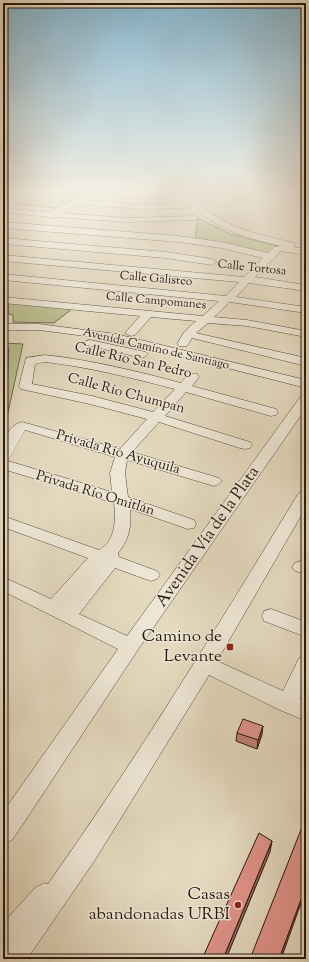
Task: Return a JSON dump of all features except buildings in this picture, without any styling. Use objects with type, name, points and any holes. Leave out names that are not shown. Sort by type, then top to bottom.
[{"type":"street","points":[[7,289],[40,235]]},
{"type":"street","points":[[125,235],[197,241],[271,257]]},
{"type":"street","points":[[254,235],[269,240],[306,247]]},
{"type":"street","points":[[3,241],[166,255],[212,262]]},
{"type":"street","points":[[306,252],[283,248],[277,249],[271,257],[185,339],[306,362]]},
{"type":"street","points":[[195,276],[220,256]]},
{"type":"street","name":"Calle Tortosa","points":[[3,258],[246,280],[301,287]]},
{"type":"street","points":[[301,287],[306,276]]},
{"type":"street","name":"Calle Galisteo","points":[[7,289],[228,299],[268,303],[306,310]]},
{"type":"street","name":"Calle Campomanes","points":[[7,289],[97,309],[262,325],[306,334]]},
{"type":"street","points":[[81,325],[97,309]]},
{"type":"street","points":[[131,334],[148,314]]},
{"type":"street","name":"Avenida Camino de Santiago","points":[[3,327],[70,330],[116,337],[306,384]]},
{"type":"street","name":"Avenida Camino de Santiago","points":[[3,336],[93,343],[306,394]]},
{"type":"street","points":[[94,365],[104,356]]},
{"type":"street","name":"Calle Río San Pedro","points":[[34,359],[47,358],[94,365],[188,382],[271,412]]},
{"type":"street","name":"Calle Río Chumpan","points":[[34,359],[30,361],[25,386],[92,400],[245,445]]},
{"type":"street","points":[[60,613],[80,602],[107,556],[117,544],[122,531],[124,517],[118,473],[119,462],[123,454],[188,382]]},
{"type":"street","name":"Avenida Vía de la Plata","points":[[3,833],[130,646],[306,399]]},
{"type":"street","name":"Privada Río Ayuquila","points":[[3,458],[18,429],[22,426],[30,427],[214,481]]},
{"type":"street","name":"Privada Río Omitlán","points":[[3,464],[122,500],[188,524]]},
{"type":"street","points":[[11,959],[86,851],[205,664],[306,494]]},
{"type":"street","points":[[3,521],[107,556],[151,575]]},
{"type":"street","points":[[3,583],[60,613],[130,646]]},
{"type":"street","points":[[271,616],[306,630]]},
{"type":"street","points":[[205,664],[306,712]]},
{"type":"street","points":[[287,704],[306,664]]},
{"type":"street","points":[[3,943],[86,851]]},
{"type":"green space","points":[[195,235],[233,235],[277,246],[268,254],[195,238]]},
{"type":"green space","points":[[8,303],[72,309],[54,323],[13,322],[13,315],[8,314]]},
{"type":"green space","points":[[3,343],[23,344],[7,417],[3,426]]},
{"type":"waterway","points":[[3,387],[7,378],[8,349]]},
{"type":"place","name":"Camino de Levante","points":[[230,647]]},
{"type":"place","name":"Casas abandonadas URBI","points":[[238,905]]}]
